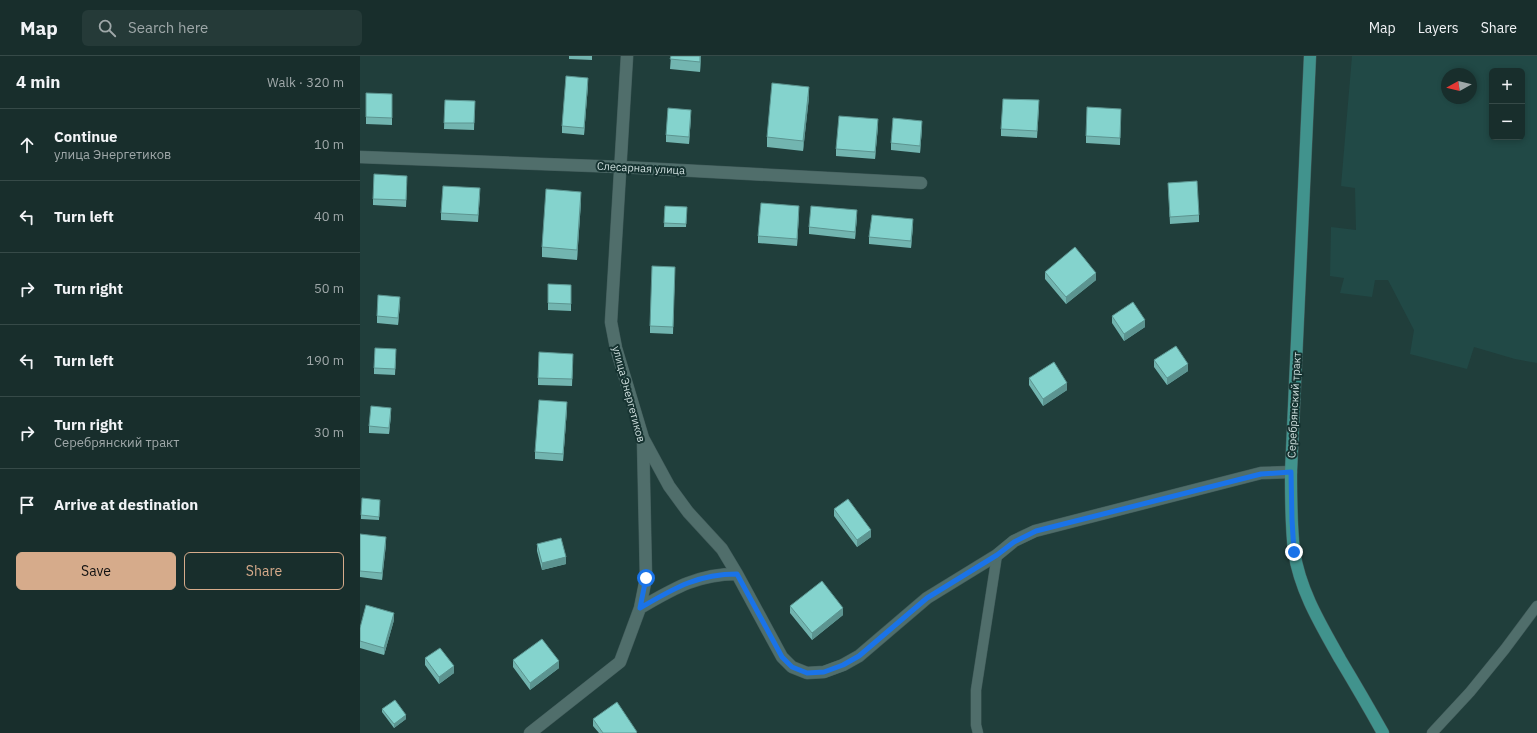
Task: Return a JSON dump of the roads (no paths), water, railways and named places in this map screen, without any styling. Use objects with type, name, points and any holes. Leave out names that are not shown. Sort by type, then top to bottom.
[{"type":"main road","name":"Серебрянский тракт","points":[[1310,56],[1291,472],[1294,552],[1310,603],[1320,624],[1383,733]]},
{"type":"street","name":"улица Энергетиков","points":[[530,733],[620,662],[640,608],[646,578],[643,438],[616,348],[611,322],[627,56]]},
{"type":"street","name":"Слесарная улица","points":[[360,157],[620,167],[921,183]]},
{"type":"street","points":[[643,438],[668,486],[688,512],[722,549],[782,657],[792,667],[807,673],[824,672],[843,665],[859,656],[927,598],[997,555],[1014,542],[1036,531],[1261,474],[1291,472]]},
{"type":"street","points":[[640,608],[677,587],[719,574],[737,574]]},
{"type":"lane","points":[[978,733],[976,725],[976,690],[997,555]]},
{"type":"lane","points":[[1432,733],[1470,692],[1537,606]]}]
